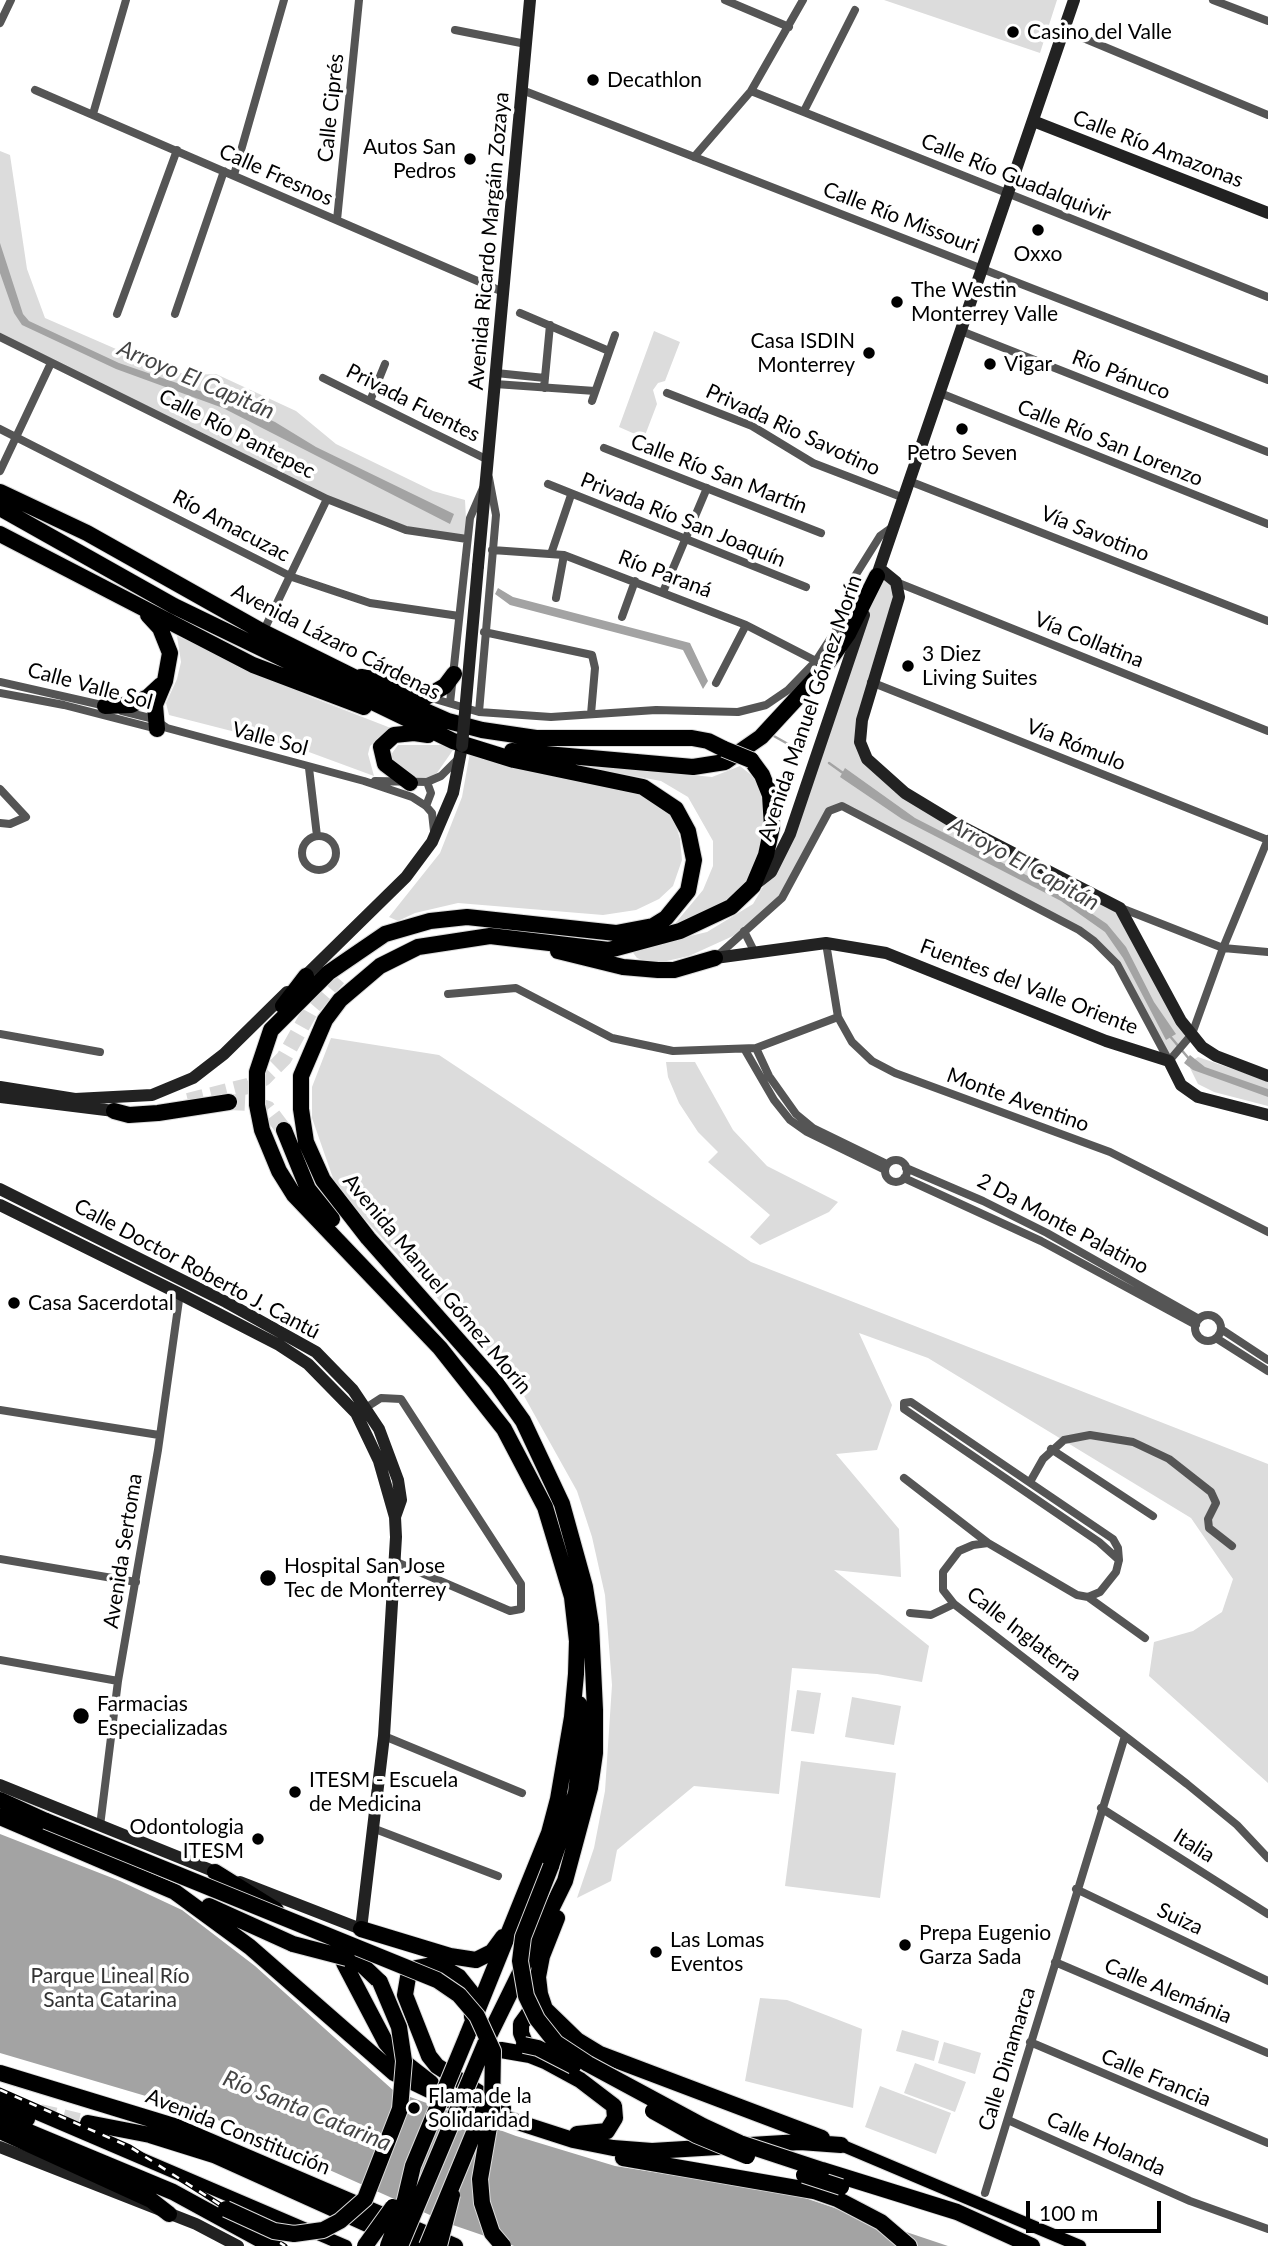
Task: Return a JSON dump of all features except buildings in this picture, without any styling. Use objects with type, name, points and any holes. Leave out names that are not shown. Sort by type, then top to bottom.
[{"type":"highway","name":"Avenida Lázaro Cárdenas","points":[[0,492],[87,533],[263,632],[448,721],[482,730],[536,738],[692,738],[708,741],[751,760],[762,775],[770,795],[772,827],[766,855],[753,886]]},
{"type":"highway","name":"Avenida Lázaro Cárdenas","points":[[0,508],[174,606],[459,748]]},
{"type":"highway","points":[[0,534],[253,664],[351,704],[391,712]]},
{"type":"highway","points":[[410,783],[385,764],[381,747],[386,740],[414,733],[459,748],[693,767],[725,762],[761,737],[822,671],[848,634],[878,573]]},
{"type":"highway","points":[[144,610],[160,628],[170,653],[165,681],[157,700],[159,726]]},
{"type":"highway","points":[[352,676],[388,680],[426,697],[446,686],[454,674]]},
{"type":"highway","points":[[105,706],[131,705],[143,701],[165,681]]},
{"type":"highway","name":"Avenida Manuel Gómez Morín","points":[[414,2166],[549,1833],[558,1800],[572,1717],[577,1641],[572,1597],[549,1517],[529,1472],[504,1429],[477,1392],[380,1283],[294,1195],[267,1145],[257,1105],[257,1072],[271,1030],[344,960],[385,934],[412,925],[467,917],[596,932],[636,932],[666,918],[682,901],[692,878],[692,845],[676,809],[656,794],[631,783],[459,748]]},
{"type":"highway","name":"Avenida Manuel Gómez Morín","points":[[418,2205],[469,2084],[493,2047],[565,1881],[590,1788],[595,1753],[591,1625],[585,1587],[562,1504],[523,1421],[503,1392],[368,1238],[323,1180],[306,1142],[300,1109],[301,1076],[308,1054],[325,1020],[360,980],[380,966],[418,947],[490,936],[609,950],[680,931],[707,920],[730,907],[753,886]]},
{"type":"highway","points":[[338,978],[384,947],[419,933],[439,929],[490,936]]},
{"type":"highway","points":[[526,940],[582,959],[623,967],[674,970],[715,958]]},
{"type":"highway","points":[[271,1030],[276,1014],[306,976]]},
{"type":"highway","points":[[114,1111],[188,1101]]},
{"type":"highway","points":[[114,1111],[129,1115],[158,1113],[229,1102]]},
{"type":"highway","points":[[284,1130],[308,1189],[364,1258],[380,1283]]},
{"type":"highway","points":[[576,1674],[583,1732],[576,1793],[523,1937],[520,1961],[526,1996],[537,2019],[556,2043],[588,2064],[740,2143],[950,2210],[1032,2246]]},
{"type":"highway","points":[[0,1800],[437,1980],[459,1995],[485,2030],[494,2051],[495,2082],[480,2179],[482,2203],[492,2233],[503,2246]]},
{"type":"highway","points":[[0,1806],[46,1821]]},
{"type":"highway","points":[[0,1817],[293,1944],[359,1962],[379,1979],[399,2027],[404,2061],[401,2109],[365,2199],[340,2221],[323,2230],[294,2234],[274,2231],[0,2108]]},
{"type":"highway","points":[[215,1872],[293,1920]]},
{"type":"highway","points":[[565,1881],[556,1922],[542,1956],[538,1977],[545,2009],[577,2040],[600,2054],[841,2145]]},
{"type":"highway","points":[[175,1892],[206,1912],[250,1947],[394,2073],[452,2101],[538,2129],[613,2148],[652,2151],[800,2142],[841,2145]]},
{"type":"highway","points":[[361,1928],[450,1956],[476,1960],[492,1952],[513,1923]]},
{"type":"highway","points":[[361,1928],[381,1944],[437,1964],[467,1984],[471,1992],[469,2031]]},
{"type":"highway","points":[[346,1960],[386,2043],[399,2058],[452,2101]]},
{"type":"highway","points":[[437,1964],[416,1968],[405,1985],[408,2006],[429,2056],[437,2066],[538,2129],[560,2142],[597,2153],[814,2191],[837,2199],[881,2222],[909,2246]]},
{"type":"highway","points":[[525,2044],[524,2018],[545,2009]]},
{"type":"highway","points":[[525,2044],[561,2071],[610,2101],[615,2118],[613,2126],[598,2134],[538,2129]]},
{"type":"highway","points":[[493,2047],[525,2044],[552,2054],[696,2135],[735,2152],[940,2216],[1023,2246]]},
{"type":"highway","name":"Avenida Constitución","points":[[0,2073],[134,2112],[265,2164],[454,2246]]},
{"type":"highway","points":[[427,2246],[495,2082]]},
{"type":"highway","points":[[0,2120],[182,2196],[272,2246]]},
{"type":"highway","name":"Avenida Constitución","points":[[88,2123],[150,2135],[214,2155],[416,2246]]},
{"type":"highway","points":[[0,2132],[151,2200],[169,2214]]},
{"type":"highway","points":[[214,2155],[265,2164],[300,2196]]},
{"type":"highway","points":[[377,2246],[414,2166]]},
{"type":"highway","points":[[388,2246],[414,2166]]},
{"type":"highway","points":[[400,2246],[418,2205]]},
{"type":"highway","points":[[410,2246],[418,2205]]},
{"type":"highway","points":[[365,2246],[393,2207]]},
{"type":"main road","points":[[0,2098],[346,2246]]},
{"type":"main road","points":[[841,2145],[1080,2246]]},
{"type":"main road","points":[[441,2246],[461,2164]]},
{"type":"main road","points":[[293,2222],[329,2246]]},
{"type":"street","points":[[0,23],[11,0]]},
{"type":"street","points":[[93,114],[126,0]]},
{"type":"street","points":[[234,175],[284,0]]},
{"type":"street","name":"Calle Ciprés","points":[[337,220],[359,0]]},
{"type":"street","name":"Avenida Ricardo Margáin Zozaya","points":[[0,1087],[75,1099],[97,1099],[152,1095],[193,1078],[224,1054],[306,976],[406,877],[432,842],[449,806],[459,748],[530,0]]},
{"type":"street","points":[[725,0],[789,27]]},
{"type":"street","points":[[694,156],[751,91],[803,0]]},
{"type":"street","name":"Avenida Manuel Gómez Morín","points":[[753,886],[772,872],[790,834],[1074,0]]},
{"type":"street","points":[[1213,0],[1268,21]]},
{"type":"street","points":[[804,111],[855,10]]},
{"type":"street","points":[[455,30],[526,44]]},
{"type":"street","points":[[1064,30],[1268,115]]},
{"type":"street","name":"Calle Fresnos","points":[[35,90],[503,292]]},
{"type":"street","name":"Calle Río Missouri","points":[[522,90],[1268,380]]},
{"type":"street","name":"Calle Río Guadalquivir","points":[[751,91],[1268,296]]},
{"type":"street","name":"Calle Río Amazonas","points":[[1033,121],[1268,213]]},
{"type":"street","points":[[117,314],[177,150]]},
{"type":"street","points":[[175,314],[225,171]]},
{"type":"street","points":[[520,313],[609,351]]},
{"type":"street","points":[[544,388],[550,326]]},
{"type":"street","name":"Río Pánuco","points":[[961,331],[1268,452]]},
{"type":"street","points":[[592,401],[615,335]]},
{"type":"street","name":"Calle Río Pantepec","points":[[0,337],[327,499],[406,530],[467,539]]},
{"type":"street","points":[[0,471],[51,363]]},
{"type":"street","points":[[370,401],[385,364]]},
{"type":"street","name":"Privada Fuentes","points":[[323,378],[487,466]]},
{"type":"street","points":[[495,378],[545,378]]},
{"type":"street","points":[[495,378],[544,388],[595,391]]},
{"type":"street","name":"Privada Rio Savotino","points":[[667,393],[752,426],[813,463],[904,498]]},
{"type":"street","name":"Calle Río San Lorenzo","points":[[940,393],[1268,524]]},
{"type":"street","name":"Río Amacuzac","points":[[0,429],[292,577],[370,603],[459,616]]},
{"type":"street","name":"Calle Río San Martín","points":[[604,448],[821,533]]},
{"type":"street","points":[[479,712],[496,515],[487,466]]},
{"type":"street","name":"Vía Savotino","points":[[909,481],[1268,621]]},
{"type":"street","name":"Privada Río San Joaquín","points":[[548,484],[806,587]]},
{"type":"street","name":"Avenida Ricardo Margáin Zozaya","points":[[450,703],[467,539],[472,509],[485,485]]},
{"type":"street","points":[[663,592],[707,488]]},
{"type":"street","points":[[551,554],[571,495]]},
{"type":"street","points":[[263,632],[292,577],[327,499]]},
{"type":"street","points":[[426,697],[479,712],[551,717],[656,710],[751,710],[775,700],[816,661],[836,630],[855,576],[880,536],[894,526]]},
{"type":"street","name":"Río Paraná","points":[[492,550],[564,555],[746,625],[816,661]]},
{"type":"street","points":[[556,598],[564,555]]},
{"type":"street","points":[[878,573],[896,582],[899,597],[871,682],[862,720],[860,742],[863,752],[873,766],[905,793],[953,822],[1120,908],[1223,948],[1268,952]]},
{"type":"street","points":[[622,617],[635,581]]},
{"type":"street","name":"Vía Collatina","points":[[896,582],[1268,731]]},
{"type":"street","points":[[716,683],[746,625]]},
{"type":"street","points":[[484,632],[592,655],[595,668],[591,714]]},
{"type":"street","name":"Calle Valle Sol","points":[[0,682],[105,706],[159,726]]},
{"type":"street","name":"Vía Rómulo","points":[[871,682],[1268,839]]},
{"type":"street","name":"Calle Valle Sol","points":[[0,693],[159,726]]},
{"type":"street","name":"Valle Sol","points":[[159,726],[364,781],[426,806]]},
{"type":"street","points":[[432,842],[434,820],[426,806],[431,793],[427,782],[441,776],[459,748]]},
{"type":"street","points":[[309,768],[317,836]]},
{"type":"street","name":"Valle Sol","points":[[364,781],[427,782]]},
{"type":"street","points":[[0,789],[26,817],[15,822],[0,823]]},
{"type":"street","points":[[715,958],[782,898],[829,811],[842,806],[1079,930],[1117,964],[1181,1085],[1198,1097],[1268,1115]]},
{"type":"street","points":[[317,836],[331,840],[336,849],[335,860],[323,870],[312,869],[302,856],[307,840],[317,836]]},
{"type":"street","points":[[1169,1061],[1192,1034],[1223,948],[1268,839]]},
{"type":"street","points":[[1120,908],[1181,1021],[1192,1034],[1216,1056],[1268,1076]]},
{"type":"street","points":[[744,932],[755,953]]},
{"type":"street","name":"Fuentes del Valle Oriente","points":[[715,958],[826,943],[886,953],[1106,1041],[1169,1061]]},
{"type":"street","name":"Monte Aventino","points":[[826,943],[838,1017],[861,1052],[895,1073],[1110,1152],[1268,1232]]},
{"type":"street","points":[[448,994],[516,988],[583,1025],[631,1044],[673,1051],[756,1048],[838,1017]]},
{"type":"street","points":[[0,1034],[100,1052]]},
{"type":"street","points":[[756,1048],[781,1094],[796,1114],[813,1129],[886,1167]]},
{"type":"street","points":[[744,1050],[774,1100],[790,1119],[807,1132],[886,1167]]},
{"type":"street","points":[[0,1097],[114,1111]]},
{"type":"street","name":"2 Da Monte Palatino","points":[[900,1161],[906,1168],[983,1200],[1047,1233],[1198,1322],[1041,1241],[904,1178],[891,1180],[886,1167],[900,1161]]},
{"type":"street","points":[[904,1178],[906,1168]]},
{"type":"street","name":"Calle Doctor Roberto J. Cantú","points":[[0,1189],[181,1288],[308,1364],[356,1413],[367,1434],[395,1517]]},
{"type":"street","name":"Calle Doctor Roberto J. Cantú","points":[[0,1205],[286,1333],[316,1352],[367,1407],[379,1429],[398,1480],[401,1500],[395,1517],[384,1736],[375,1829],[361,1928]]},
{"type":"street","name":"Avenida Sertoma","points":[[100,1826],[118,1681],[136,1582],[181,1288]]},
{"type":"street","points":[[1268,1360],[1221,1329],[1214,1317],[1207,1315],[1198,1322],[1201,1339],[1216,1338],[1268,1371]]},
{"type":"street","points":[[1216,1338],[1221,1329]]},
{"type":"street","points":[[367,1407],[381,1398],[401,1399],[521,1584],[521,1609],[510,1611],[394,1561]]},
{"type":"street","points":[[1088,1597],[1100,1592],[1116,1572],[1118,1560],[1118,1548],[1113,1539],[910,1401],[904,1403],[904,1409],[1099,1542],[1118,1560]]},
{"type":"street","points":[[0,1410],[159,1435]]},
{"type":"street","points":[[1030,1482],[1051,1449],[1064,1440],[1090,1435],[1113,1437],[1149,1448],[1187,1472],[1211,1492],[1216,1503],[1208,1519],[1209,1528],[1232,1546]]},
{"type":"street","points":[[1051,1449],[1153,1516]]},
{"type":"street","points":[[904,1478],[988,1543],[1077,1595],[1088,1597],[1145,1637]]},
{"type":"street","name":"Calle Inglaterra","points":[[988,1543],[959,1550],[943,1572],[943,1590],[954,1604],[1237,1825],[1268,1858]]},
{"type":"street","points":[[0,1559],[136,1582]]},
{"type":"street","points":[[910,1613],[931,1615],[954,1604]]},
{"type":"street","points":[[0,1660],[118,1681]]},
{"type":"street","name":"Calle Dinamarca","points":[[985,2193],[1125,1735]]},
{"type":"street","points":[[384,1736],[522,1793]]},
{"type":"street","points":[[0,1785],[361,1928]]},
{"type":"street","name":"Italia","points":[[1101,1808],[1268,1914]]},
{"type":"street","points":[[375,1829],[498,1876]]},
{"type":"street","name":"Suiza","points":[[1076,1889],[1268,1981]]},
{"type":"street","points":[[320,1913],[357,1943],[379,1979]]},
{"type":"street","name":"Calle Alemánia","points":[[1055,1962],[1268,2053]]},
{"type":"street","name":"Calle Francia","points":[[1030,2042],[1268,2143]]},
{"type":"street","name":"Calle Holanda","points":[[1008,2120],[1190,2201],[1268,2229]]},
{"type":"street","points":[[0,2147],[169,2214],[238,2246]]},
{"type":"shaded area","name":"Casino del Valle","points":[[884,0],[1057,0],[1040,53]]},
{"type":"shaded area","points":[[0,151],[10,155],[27,269],[45,318],[155,366],[189,375],[216,374],[296,411],[336,444],[433,491],[465,500],[467,539],[418,533],[327,499],[0,337]]},
{"type":"shaded area","points":[[654,331],[680,342],[665,381],[658,383],[653,390],[657,404],[644,438],[619,427]]},
{"type":"shaded area","points":[[880,569],[896,582],[860,742],[905,793],[1120,908],[1192,1034],[1169,1061],[1125,980],[1094,941],[842,806],[829,811],[791,885],[744,931],[689,956],[662,962],[647,962],[637,958],[631,950],[707,932],[753,904],[782,854]]},
{"type":"shaded area","points":[[177,636],[311,697],[401,732],[378,739],[370,746],[368,754],[374,776],[298,748],[169,715],[166,703],[181,662]]},
{"type":"shaded area","points":[[398,745],[452,745],[453,750],[437,773],[427,779],[414,779],[397,771],[390,756]]},
{"type":"shaded area","points":[[471,747],[642,786],[673,815],[680,839],[682,860],[673,886],[659,899],[636,910],[603,915],[458,903],[415,913],[398,921],[389,917],[440,853],[462,797]]},
{"type":"shaded area","points":[[546,760],[712,777],[740,766],[755,778],[765,801],[763,857],[737,898],[673,926],[703,890],[713,866],[713,841],[688,797],[661,781]]},
{"type":"shaded area","points":[[331,1038],[439,1055],[751,1262],[1268,1464],[1268,1783],[1149,1676],[1154,1642],[1193,1631],[1222,1612],[1233,1579],[1191,1518],[928,1358],[859,1333],[892,1405],[877,1450],[836,1454],[899,1529],[901,1577],[834,1570],[929,1646],[922,1682],[877,1674],[792,1668],[779,1794],[694,1786],[617,1850],[611,1881],[577,1898],[594,1848],[605,1791],[612,1685],[605,1595],[592,1537],[577,1491],[519,1387],[347,1200],[334,1181],[312,1118],[312,1087]]},
{"type":"shaded area","points":[[1198,1057],[1268,1081],[1268,1106],[1214,1092],[1198,1084],[1190,1068],[1193,1060]]},
{"type":"shaded area","points":[[666,1062],[695,1062],[733,1130],[767,1166],[838,1202],[829,1212],[760,1245],[750,1237],[770,1215],[708,1162],[718,1152],[698,1132],[679,1103],[668,1077]]},
{"type":"shaded area","points":[[797,1690],[821,1693],[814,1734],[791,1731]]},
{"type":"shaded area","points":[[852,1697],[901,1706],[894,1745],[845,1737]]},
{"type":"shaded area","points":[[801,1761],[896,1773],[880,1898],[785,1886]]},
{"type":"shaded area","points":[[760,1998],[787,2000],[862,2029],[853,2108],[745,2081]]},
{"type":"shaded area","points":[[902,2030],[939,2041],[934,2061],[896,2051]]},
{"type":"shaded area","points":[[944,2042],[981,2053],[975,2074],[938,2063]]},
{"type":"shaded area","points":[[915,2063],[966,2082],[955,2112],[904,2093]]},
{"type":"shaded area","points":[[880,2086],[951,2113],[936,2154],[865,2127]]},
{"type":"water","points":[[0,243],[23,314],[29,321],[119,363],[226,400],[275,422],[316,447],[454,514],[450,524],[223,408],[116,369],[22,325],[14,313],[0,273]]},
{"type":"water","points":[[498,588],[513,597],[690,643],[708,681],[703,689],[683,650],[510,605],[495,594]]},
{"type":"water","points":[[845,768],[915,818],[1063,894],[1107,924],[1126,947],[1154,1002],[1176,1034],[1166,1040],[1123,958],[1105,932],[1061,901],[902,819],[840,777]]},
{"type":"water","points":[[1190,1055],[1205,1067],[1268,1089],[1268,1097],[1193,1070],[1184,1063]]},
{"type":"water","name":"Río Santa Catarina","points":[[0,1834],[120,1881],[182,1910],[255,1966],[394,2091],[516,2136],[615,2166],[793,2194],[948,2246],[514,2246],[450,2224],[200,2112],[0,2053]]},
{"type":"waterway","name":"Arroyo El Capitán","points":[[772,735],[804,753]]},
{"type":"waterway","name":"Arroyo El Capitán","points":[[829,763],[843,773]]},
{"type":"waterway","name":"Arroyo El Capitán","points":[[1169,1035],[1190,1060]]},
{"type":"tunnel","points":[[188,1101],[248,1086],[264,1078],[284,1058],[312,1008],[338,978]]},
{"type":"tunnel","points":[[229,1102],[249,1103],[268,1109],[284,1130]]},
{"type":"tunnel","points":[[40,2112],[88,2123]]},
{"type":"railway","points":[[0,2090],[130,2147],[285,2246]]},
{"type":"place","name":"Casino del Valle","points":[[1013,32]]},
{"type":"place","name":"Decathlon","points":[[593,80]]},
{"type":"place","name":"Autos San Pedros","points":[[470,159]]},
{"type":"place","name":"Oxxo","points":[[1038,230]]},
{"type":"place","name":"The Westin Monterrey Valle","points":[[897,302]]},
{"type":"place","name":"Casa ISDIN Monterrey","points":[[869,353]]},
{"type":"place","name":"Vigar","points":[[990,364]]},
{"type":"place","name":"Petro Seven","points":[[962,429]]},
{"type":"place","name":"3 Diez Living Suites","points":[[908,666]]},
{"type":"place","name":"Casa Sacerdotal","points":[[14,1303]]},
{"type":"place","name":"Hospital San Jose Tec de Monterrey","points":[[268,1578]]},
{"type":"place","name":"Farmacias Especializadas","points":[[81,1716]]},
{"type":"place","name":"ITESM - Escuela de Medicina","points":[[295,1792]]},
{"type":"place","name":"Odontologia ITESM","points":[[258,1839]]},
{"type":"place","name":"Prepa Eugenio Garza Sada","points":[[905,1945]]},
{"type":"place","name":"Las Lomas Eventos","points":[[656,1952]]},
{"type":"place","name":"Flama de la Solidaridad","points":[[414,2108]]},
{"type":"park label","name":"Parque Lineal Río Santa Catarina","points":[[110,1988]]}]
